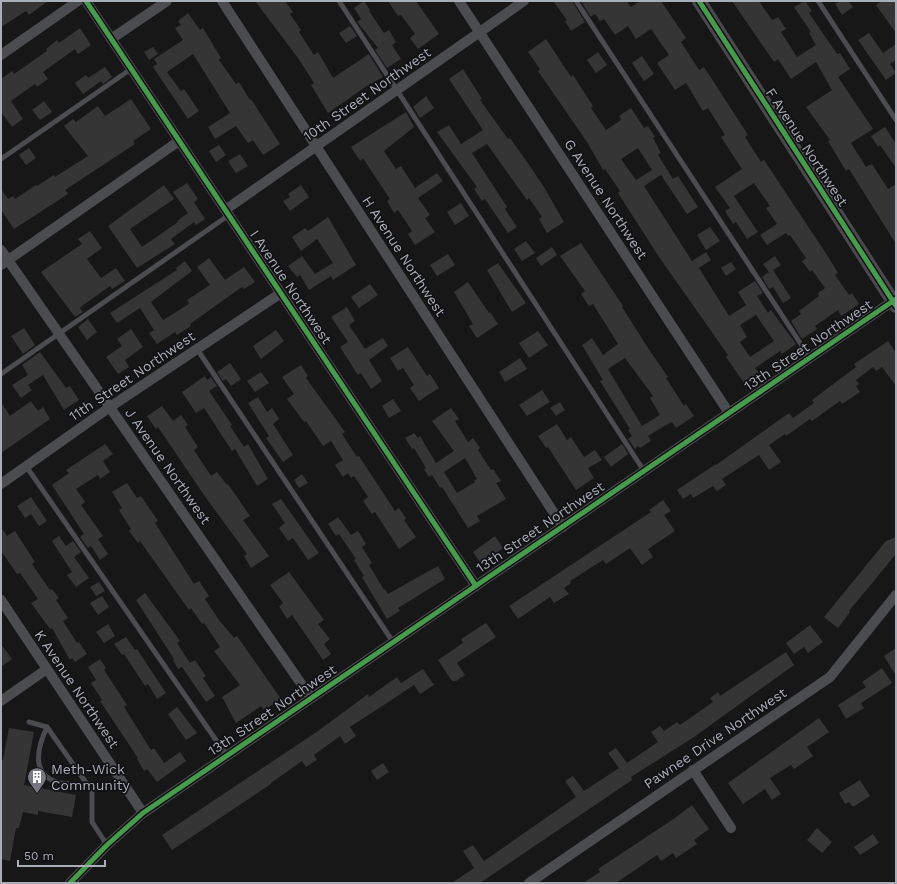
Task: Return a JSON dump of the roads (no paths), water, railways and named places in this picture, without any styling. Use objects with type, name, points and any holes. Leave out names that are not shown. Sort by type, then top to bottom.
[{"type":"main road","name":"F Avenue Northwest","points":[[699,1],[895,302]]},
{"type":"street","points":[[1,55],[78,1]]},
{"type":"street","name":"I Avenue Northwest","points":[[86,1],[476,586]]},
{"type":"street","points":[[111,39],[167,1]]},
{"type":"street","name":"H Avenue Northwest","points":[[222,1],[563,526]]},
{"type":"street","name":"G Avenue Northwest","points":[[460,1],[729,413]]},
{"type":"street","name":"10th Street Northwest","points":[[227,213],[479,31],[524,1]]},
{"type":"street","points":[[5,263],[179,141]]},
{"type":"street","name":"J Avenue Northwest","points":[[1,250],[5,263],[59,334],[311,698]]},
{"type":"street","name":"11th Street Northwest","points":[[1,484],[110,407],[281,293]]},
{"type":"street","name":"13th Street Northwest","points":[[70,883],[106,845],[143,813],[729,413],[895,302]]},
{"type":"street","name":"Pawnee Drive Northwest","points":[[529,883],[830,677],[896,595]]},
{"type":"street","name":"K Avenue Northwest","points":[[2,603],[143,813]]},
{"type":"street","points":[[1,701],[47,670]]},
{"type":"street","points":[[693,770],[732,828]]},
{"type":"lane","points":[[339,1],[644,471]]},
{"type":"lane","points":[[576,1],[810,358]]},
{"type":"lane","points":[[818,1],[896,120]]},
{"type":"lane","points":[[1,159],[131,69]]},
{"type":"lane","points":[[1,374],[227,213]]},
{"type":"lane","points":[[197,349],[393,642]]},
{"type":"lane","points":[[26,466],[227,756]]},
{"type":"lane","points":[[28,722],[47,727],[92,791],[92,822],[106,845]]},
{"type":"lane","points":[[47,727],[41,740],[38,755],[39,766],[45,776],[57,782],[88,785]]},
{"type":"place","name":"Meth-Wick Community","points":[[37,794]]}]
